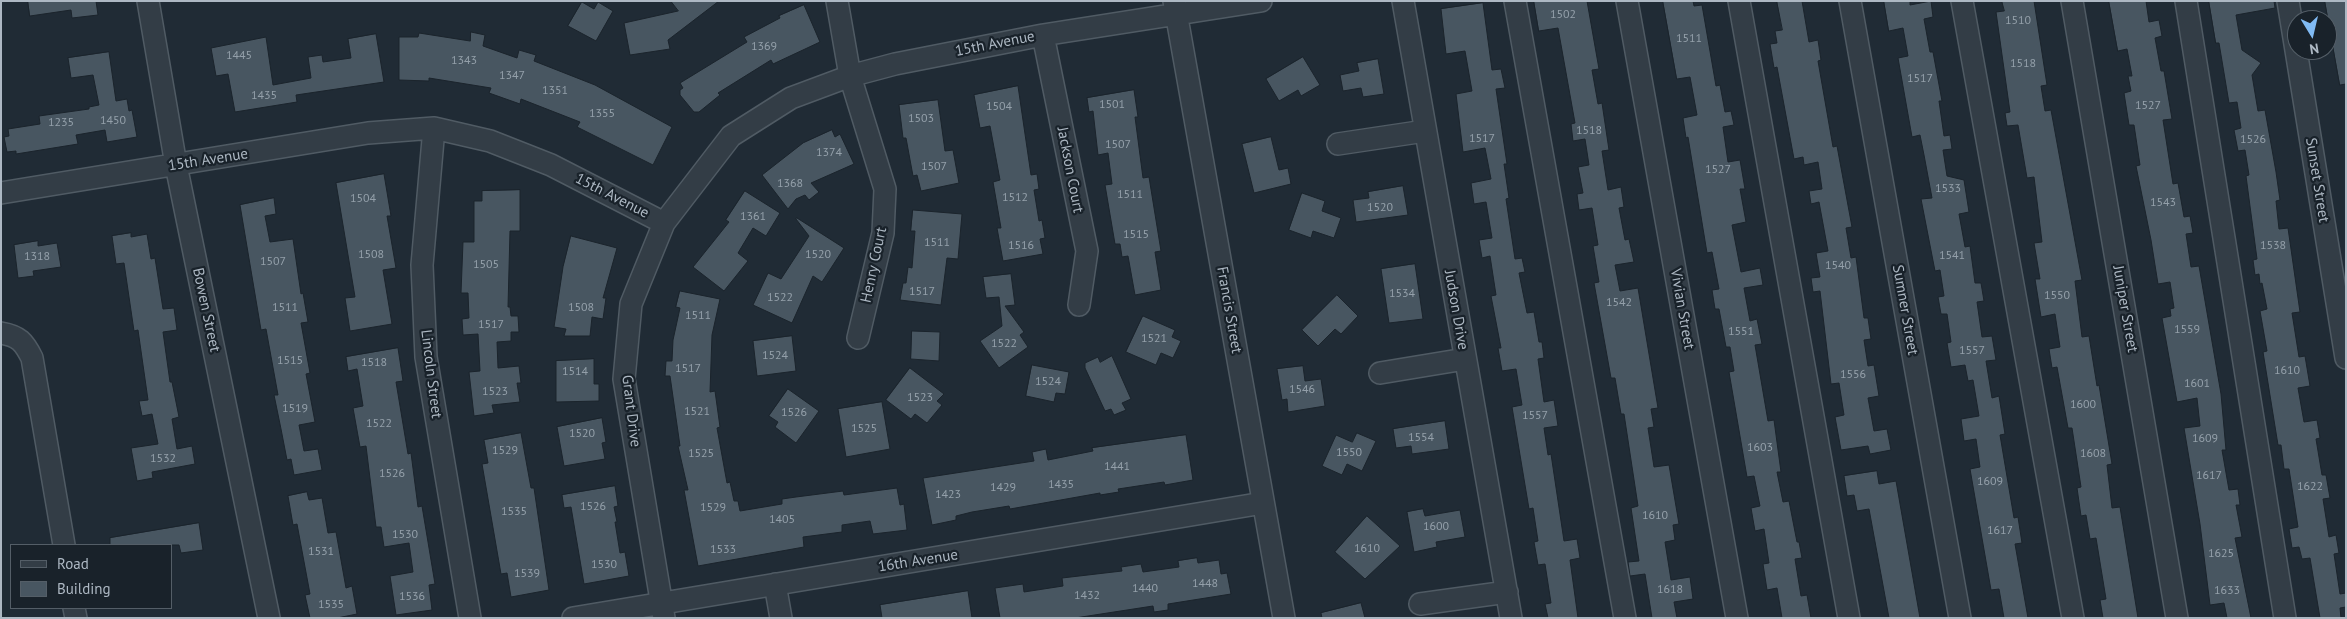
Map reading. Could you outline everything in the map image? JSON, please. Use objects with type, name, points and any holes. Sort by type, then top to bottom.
[{"type":"street","name":"Bowen Street","points":[[148,1],[176,165],[269,618]]},
{"type":"street","name":"Henry Court","points":[[837,1],[850,76],[885,189],[883,233],[858,338]]},
{"type":"street","name":"15th Avenue","points":[[1,193],[368,133],[434,128],[490,141],[551,165],[664,222],[731,136],[791,98],[850,76],[896,64],[1176,8],[1261,1]]},
{"type":"street","name":"Judson Drive","points":[[1403,1],[1511,618]]},
{"type":"street","points":[[1514,1],[1625,618]]},
{"type":"street","name":"Vivian Street","points":[[1627,1],[1737,618]]},
{"type":"street","points":[[1739,1],[1849,618]]},
{"type":"street","name":"Sumner Street","points":[[1850,1],[1960,618]]},
{"type":"street","points":[[1962,1],[2073,618]]},
{"type":"street","name":"Juniper Street","points":[[2072,1],[2178,618]]},
{"type":"street","points":[[2186,1],[2285,618]]},
{"type":"street","name":"Sunset Street","points":[[2288,1],[2346,358]]},
{"type":"street","name":"Francis Street","points":[[1176,8],[1284,618]]},
{"type":"street","name":"Jackson Court","points":[[1043,35],[1087,251],[1079,305]]},
{"type":"street","name":"Lincoln Street","points":[[434,128],[422,265],[426,357],[470,618]]},
{"type":"street","points":[[1338,144],[1425,131]]},
{"type":"street","name":"Grant Drive","points":[[663,611],[624,380],[631,304],[664,222]]},
{"type":"street","points":[[1,333],[14,335],[24,342],[32,358],[64,544]]},
{"type":"street","points":[[1380,373],[1465,359]]},
{"type":"street","name":"16th Avenue","points":[[573,618],[663,611],[775,584],[1263,503]]},
{"type":"street","points":[[775,584],[781,618]]},
{"type":"street","points":[[1420,604],[1507,592]]},
{"type":"building","points":[[28,1],[96,1],[98,15],[72,18],[71,10],[30,16]]},
{"type":"building","points":[[671,1],[719,1],[668,40],[670,49],[630,55],[624,23],[678,11]]},
{"type":"building","points":[[1534,1],[1587,1],[1599,69],[1592,70],[1598,104],[1602,103],[1609,150],[1602,151],[1608,190],[1621,187],[1624,207],[1619,208],[1625,240],[1629,239],[1634,262],[1615,265],[1620,291],[1638,288],[1658,408],[1651,409],[1654,427],[1648,428],[1654,467],[1669,465],[1679,524],[1673,525],[1675,540],[1665,542],[1671,580],[1690,577],[1693,599],[1674,602],[1677,618],[1652,618],[1645,574],[1630,576],[1628,562],[1639,561],[1631,508],[1638,506],[1624,414],[1621,414],[1615,378],[1611,378],[1594,283],[1599,282],[1593,246],[1598,245],[1592,208],[1579,210],[1577,194],[1583,193],[1578,167],[1589,165],[1585,139],[1573,141],[1571,124],[1575,123],[1558,28],[1539,31]]},
{"type":"building","points":[[1663,1],[1693,1],[1694,6],[1702,5],[1716,86],[1720,85],[1725,112],[1731,111],[1734,125],[1723,127],[1728,162],[1740,160],[1745,189],[1740,189],[1746,222],[1732,225],[1741,272],[1760,268],[1763,285],[1744,288],[1750,321],[1757,319],[1762,344],[1755,345],[1768,421],[1774,420],[1781,472],[1777,472],[1783,502],[1789,501],[1797,542],[1799,542],[1802,558],[1795,559],[1801,596],[1807,595],[1811,618],[1782,618],[1777,588],[1767,590],[1763,564],[1769,563],[1764,529],[1755,531],[1751,508],[1760,506],[1754,476],[1747,477],[1729,372],[1734,371],[1730,347],[1726,347],[1719,309],[1715,309],[1712,290],[1719,289],[1712,252],[1707,253],[1688,137],[1686,138],[1683,118],[1697,115],[1690,77],[1677,79]]},
{"type":"building","points":[[1777,1],[1802,1],[1809,42],[1818,40],[1821,60],[1818,61],[1833,147],[1837,146],[1852,227],[1846,228],[1851,258],[1856,257],[1864,318],[1868,318],[1871,339],[1864,340],[1868,366],[1874,365],[1879,396],[1868,398],[1874,431],[1887,429],[1891,450],[1870,454],[1868,446],[1841,450],[1835,417],[1844,415],[1839,383],[1831,384],[1820,291],[1813,292],[1811,278],[1820,277],[1816,253],[1828,251],[1819,202],[1811,204],[1809,191],[1822,189],[1818,162],[1804,165],[1803,157],[1794,159],[1777,67],[1774,68],[1770,44],[1777,43],[1775,31],[1782,30]]},
{"type":"building","points":[[1884,1],[1910,1],[1910,5],[1931,1],[1933,17],[1924,19],[1930,52],[1933,52],[1942,101],[1939,101],[1944,136],[1950,135],[1952,149],[1943,150],[1947,176],[1964,180],[1969,212],[1959,214],[1965,247],[1970,246],[1975,283],[1981,283],[1984,301],[1977,302],[1982,337],[1992,336],[1996,360],[1986,361],[1992,398],[1999,396],[2005,434],[2000,435],[2014,518],[2018,517],[2022,543],[2015,544],[2028,618],[2004,618],[1999,589],[1991,590],[1970,469],[1980,467],[1976,439],[1964,441],[1961,419],[1979,416],[1973,380],[1968,381],[1965,365],[1951,367],[1947,343],[1951,342],[1947,314],[1941,314],[1938,297],[1944,296],[1940,270],[1935,271],[1921,199],[1932,198],[1920,135],[1912,137],[1898,58],[1908,56],[1903,28],[1889,31]]},
{"type":"building","points":[[2002,1],[2034,1],[2047,85],[2041,86],[2045,111],[2051,110],[2082,280],[2075,281],[2082,337],[2089,336],[2097,386],[2099,385],[2112,464],[2107,465],[2112,508],[2120,507],[2138,618],[2103,618],[2100,600],[2106,599],[2096,538],[2090,539],[2086,515],[2081,516],[2077,488],[2081,487],[2072,428],[2068,428],[2057,367],[2052,368],[2049,349],[2060,347],[2055,314],[2041,317],[2035,279],[2040,279],[2034,243],[2042,242],[2034,177],[2027,178],[2018,125],[2007,126],[2005,113],[2010,112],[1996,12],[2004,11]]},
{"type":"building","points":[[2109,1],[2146,1],[2149,22],[2159,20],[2162,36],[2155,38],[2161,71],[2164,71],[2172,119],[2163,120],[2173,184],[2178,183],[2184,217],[2190,216],[2193,233],[2186,234],[2191,267],[2199,266],[2221,394],[2226,450],[2222,450],[2229,490],[2238,489],[2240,505],[2236,505],[2242,537],[2235,538],[2251,618],[2227,618],[2224,603],[2210,605],[2200,524],[2184,428],[2200,426],[2197,398],[2177,402],[2162,318],[2171,316],[2170,309],[2174,308],[2170,282],[2158,284],[2136,166],[2140,165],[2134,125],[2129,125],[2124,93],[2131,91],[2128,76],[2132,76],[2127,49],[2118,51]]},
{"type":"building","points":[[2209,1],[2274,1],[2275,8],[2236,15],[2242,50],[2261,63],[2252,75],[2258,111],[2265,110],[2276,172],[2280,200],[2276,201],[2279,229],[2288,228],[2300,312],[2292,313],[2299,357],[2305,356],[2310,386],[2298,388],[2304,422],[2317,420],[2320,438],[2316,439],[2322,475],[2326,475],[2330,498],[2323,499],[2329,537],[2336,535],[2339,553],[2334,554],[2340,594],[2346,593],[2346,607],[2340,608],[2341,618],[2320,618],[2310,558],[2302,559],[2299,547],[2292,548],[2289,529],[2298,527],[2289,469],[2284,469],[2281,445],[2278,445],[2263,352],[2267,351],[2260,311],[2267,309],[2259,274],[2255,275],[2253,260],[2257,259],[2246,176],[2249,175],[2245,150],[2238,151],[2234,130],[2241,128],[2237,102],[2229,103],[2219,43],[2216,43]]},
{"type":"building","points":[[2325,1],[2346,1],[2346,84],[2340,85],[2336,60],[2337,10],[2327,10]]},
{"type":"building","points":[[582,2],[594,9],[598,2],[613,11],[596,41],[568,26]]},
{"type":"building","points":[[1483,3],[1492,70],[1501,69],[1505,88],[1496,89],[1507,164],[1504,164],[1509,198],[1506,199],[1515,259],[1522,258],[1525,272],[1519,273],[1527,313],[1534,312],[1539,342],[1542,342],[1544,358],[1538,359],[1544,402],[1554,400],[1558,426],[1544,428],[1548,455],[1551,454],[1564,541],[1577,539],[1580,558],[1570,560],[1578,618],[1548,618],[1545,604],[1551,603],[1545,564],[1538,565],[1534,542],[1538,541],[1533,508],[1529,509],[1512,407],[1522,405],[1516,369],[1502,371],[1498,348],[1501,348],[1491,296],[1496,295],[1490,256],[1482,258],[1479,240],[1492,238],[1486,202],[1474,204],[1471,183],[1491,179],[1485,148],[1463,152],[1456,94],[1472,91],[1465,51],[1446,54],[1441,9]]},
{"type":"building","points":[[804,5],[820,42],[773,64],[771,60],[718,93],[720,95],[699,112],[694,112],[680,95],[680,90],[683,88],[680,83],[747,42],[744,37],[780,18],[779,16]]},
{"type":"building","points":[[471,32],[485,35],[483,46],[517,58],[519,50],[536,55],[534,61],[595,85],[672,127],[653,165],[577,127],[580,122],[521,99],[520,104],[489,93],[491,88],[429,78],[429,81],[399,80],[399,37],[418,37],[419,33],[470,41]]},
{"type":"building","points":[[376,34],[384,82],[296,95],[297,102],[235,112],[228,74],[216,76],[211,48],[266,37],[273,85],[311,78],[308,57],[322,55],[323,62],[351,58],[348,39]]},
{"type":"building","points":[[109,52],[116,101],[127,99],[129,111],[132,110],[137,137],[107,142],[105,130],[76,135],[78,144],[16,154],[16,151],[7,152],[4,137],[9,136],[8,129],[40,124],[39,116],[89,109],[89,107],[99,105],[93,75],[71,78],[68,58]]},
{"type":"building","points":[[1303,57],[1320,85],[1301,96],[1298,90],[1279,101],[1266,79]]},
{"type":"building","points":[[1378,59],[1384,94],[1363,97],[1361,88],[1343,91],[1340,75],[1359,71],[1357,63]]},
{"type":"building","points":[[1018,86],[1031,175],[1037,174],[1039,189],[1034,190],[1039,221],[1042,220],[1045,238],[1040,239],[1043,254],[1003,261],[997,228],[1001,228],[993,182],[1000,180],[990,126],[980,128],[974,95]]},
{"type":"building","points":[[1134,90],[1138,117],[1135,117],[1143,178],[1149,177],[1161,251],[1155,252],[1161,290],[1135,295],[1128,256],[1122,257],[1120,244],[1115,244],[1105,185],[1112,184],[1108,153],[1098,155],[1093,111],[1089,112],[1087,98]]},
{"type":"building","points":[[938,100],[945,151],[953,150],[959,183],[921,191],[917,175],[913,176],[906,138],[903,138],[899,105]]},
{"type":"building","points":[[832,130],[835,137],[840,134],[854,164],[811,183],[819,192],[809,200],[805,195],[796,199],[788,209],[762,175],[803,143]]},
{"type":"building","points":[[1271,137],[1279,170],[1288,168],[1291,184],[1254,193],[1242,144]]},
{"type":"building","points":[[384,174],[391,216],[387,216],[396,268],[383,270],[392,324],[350,331],[345,298],[355,297],[336,183]]},
{"type":"building","points":[[1403,186],[1408,215],[1356,222],[1353,200],[1369,198],[1368,192]]},
{"type":"building","points":[[520,190],[520,231],[510,231],[508,307],[510,307],[511,316],[518,316],[519,332],[511,332],[511,341],[497,342],[498,368],[519,366],[521,383],[517,383],[520,402],[492,405],[494,413],[474,416],[469,372],[480,371],[478,334],[463,335],[462,319],[469,318],[468,293],[461,293],[463,242],[474,242],[474,201],[482,201],[482,191]]},
{"type":"building","points":[[745,191],[780,213],[766,236],[753,228],[738,253],[748,261],[724,291],[693,267],[729,222],[726,220]]},
{"type":"building","points":[[1302,193],[1325,201],[1322,211],[1341,218],[1334,238],[1313,231],[1311,238],[1289,230]]},
{"type":"building","points":[[274,198],[276,214],[265,216],[270,242],[293,239],[301,294],[303,293],[308,322],[301,323],[310,373],[306,374],[315,422],[299,425],[304,451],[318,449],[322,470],[294,475],[291,459],[287,460],[274,395],[278,395],[266,329],[261,330],[240,205]]},
{"type":"building","points":[[913,210],[962,214],[958,259],[947,258],[941,305],[900,300],[903,283],[906,283],[908,267],[912,268],[915,231],[911,231]]},
{"type":"building","points":[[797,218],[844,248],[822,282],[813,276],[792,323],[753,305],[768,273],[781,279],[809,236]]},
{"type":"building","points":[[131,233],[131,237],[147,234],[151,259],[155,258],[163,309],[174,308],[177,330],[163,332],[170,382],[172,382],[179,417],[172,419],[177,449],[192,446],[195,464],[152,472],[153,478],[137,481],[131,448],[158,444],[152,414],[142,416],[139,401],[148,400],[138,330],[134,331],[124,263],[116,264],[112,236]]},
{"type":"building","points":[[571,236],[617,248],[603,298],[606,298],[603,319],[592,317],[590,336],[564,336],[566,329],[554,327],[563,267]]},
{"type":"building","points":[[38,241],[38,246],[57,243],[61,267],[33,271],[34,276],[18,278],[14,245]]},
{"type":"building","points":[[1415,264],[1423,319],[1389,323],[1381,269]]},
{"type":"building","points":[[1011,274],[1015,305],[1005,306],[1024,332],[1020,335],[1028,347],[999,368],[980,341],[1002,326],[999,297],[986,298],[983,277]]},
{"type":"building","points":[[680,291],[720,299],[712,335],[710,392],[715,391],[720,427],[717,428],[727,483],[730,482],[734,501],[738,501],[740,511],[782,504],[782,499],[843,491],[844,495],[897,488],[900,505],[904,504],[907,530],[873,534],[870,521],[842,525],[842,532],[803,537],[804,547],[698,566],[684,490],[688,490],[678,446],[680,446],[670,376],[665,376],[666,361],[672,361],[673,340],[680,308],[676,307]]},
{"type":"building","points":[[1337,295],[1358,316],[1341,334],[1335,329],[1318,346],[1302,330]]},
{"type":"building","points":[[1143,316],[1175,330],[1172,337],[1181,341],[1173,358],[1161,353],[1156,365],[1126,352]]},
{"type":"building","points":[[912,331],[940,332],[939,361],[911,359]]},
{"type":"building","points":[[792,336],[796,371],[757,376],[753,341]]},
{"type":"building","points":[[398,348],[403,381],[396,382],[408,454],[411,453],[418,507],[422,506],[435,584],[429,585],[432,610],[396,615],[390,576],[413,572],[409,543],[384,547],[381,527],[376,527],[366,446],[360,447],[353,408],[363,406],[357,369],[348,371],[346,357]]},
{"type":"building","points":[[1112,356],[1131,399],[1122,403],[1126,410],[1114,415],[1111,409],[1105,411],[1085,368],[1085,363],[1098,357],[1100,362]]},
{"type":"building","points":[[594,359],[594,384],[599,384],[599,401],[556,402],[556,361]]},
{"type":"building","points":[[1032,365],[1069,372],[1065,394],[1056,393],[1054,402],[1026,396]]},
{"type":"building","points":[[1303,366],[1305,381],[1321,379],[1325,406],[1288,412],[1287,399],[1282,400],[1277,369]]},
{"type":"building","points":[[910,368],[944,394],[937,401],[942,405],[927,423],[915,414],[911,419],[886,400]]},
{"type":"building","points":[[788,389],[819,411],[796,443],[775,427],[778,422],[769,416]]},
{"type":"building","points":[[882,402],[890,449],[846,457],[838,409]]},
{"type":"building","points":[[602,418],[606,442],[602,443],[605,459],[564,466],[557,427]]},
{"type":"building","points":[[1445,421],[1449,449],[1412,454],[1411,446],[1396,448],[1393,429]]},
{"type":"building","points":[[521,433],[531,488],[534,488],[549,590],[511,597],[507,573],[501,574],[482,464],[488,463],[484,440]]},
{"type":"building","points":[[1357,433],[1376,441],[1362,471],[1347,464],[1342,475],[1322,466],[1336,435],[1352,442]]},
{"type":"building","points":[[1186,435],[1193,480],[1165,485],[1164,482],[1118,489],[1119,492],[1100,495],[1100,493],[1010,509],[1009,506],[972,512],[956,516],[956,520],[932,525],[923,478],[1034,461],[1032,452],[1046,449],[1048,460],[1093,451],[1092,448]]},
{"type":"building","points":[[1877,471],[1879,484],[1896,481],[1920,618],[1889,618],[1869,509],[1857,511],[1854,495],[1847,496],[1844,476]]},
{"type":"building","points":[[615,486],[618,506],[614,507],[617,522],[615,522],[620,553],[625,552],[629,576],[584,584],[571,507],[564,508],[562,495]]},
{"type":"building","points":[[307,492],[309,500],[322,498],[328,533],[336,532],[346,588],[352,586],[357,614],[337,618],[310,618],[305,595],[310,594],[297,524],[293,525],[288,496]]},
{"type":"building","points":[[1423,509],[1425,516],[1460,510],[1465,537],[1436,542],[1437,547],[1414,552],[1407,512]]},
{"type":"building","points":[[1367,516],[1400,546],[1365,579],[1335,552]]},
{"type":"building","points":[[199,523],[203,550],[181,553],[179,545],[172,544],[110,544],[110,538]]},
{"type":"building","points":[[1197,558],[1198,563],[1219,560],[1221,574],[1227,573],[1231,594],[1168,604],[1168,610],[1154,612],[1153,606],[1075,618],[1000,618],[995,588],[1023,584],[1024,592],[1063,586],[1062,578],[1122,571],[1121,567],[1141,564],[1143,572],[1179,567],[1178,561]]},
{"type":"building","points":[[968,591],[972,618],[882,618],[880,605]]},
{"type":"building","points":[[1361,603],[1365,618],[1322,618],[1321,613]]}]
